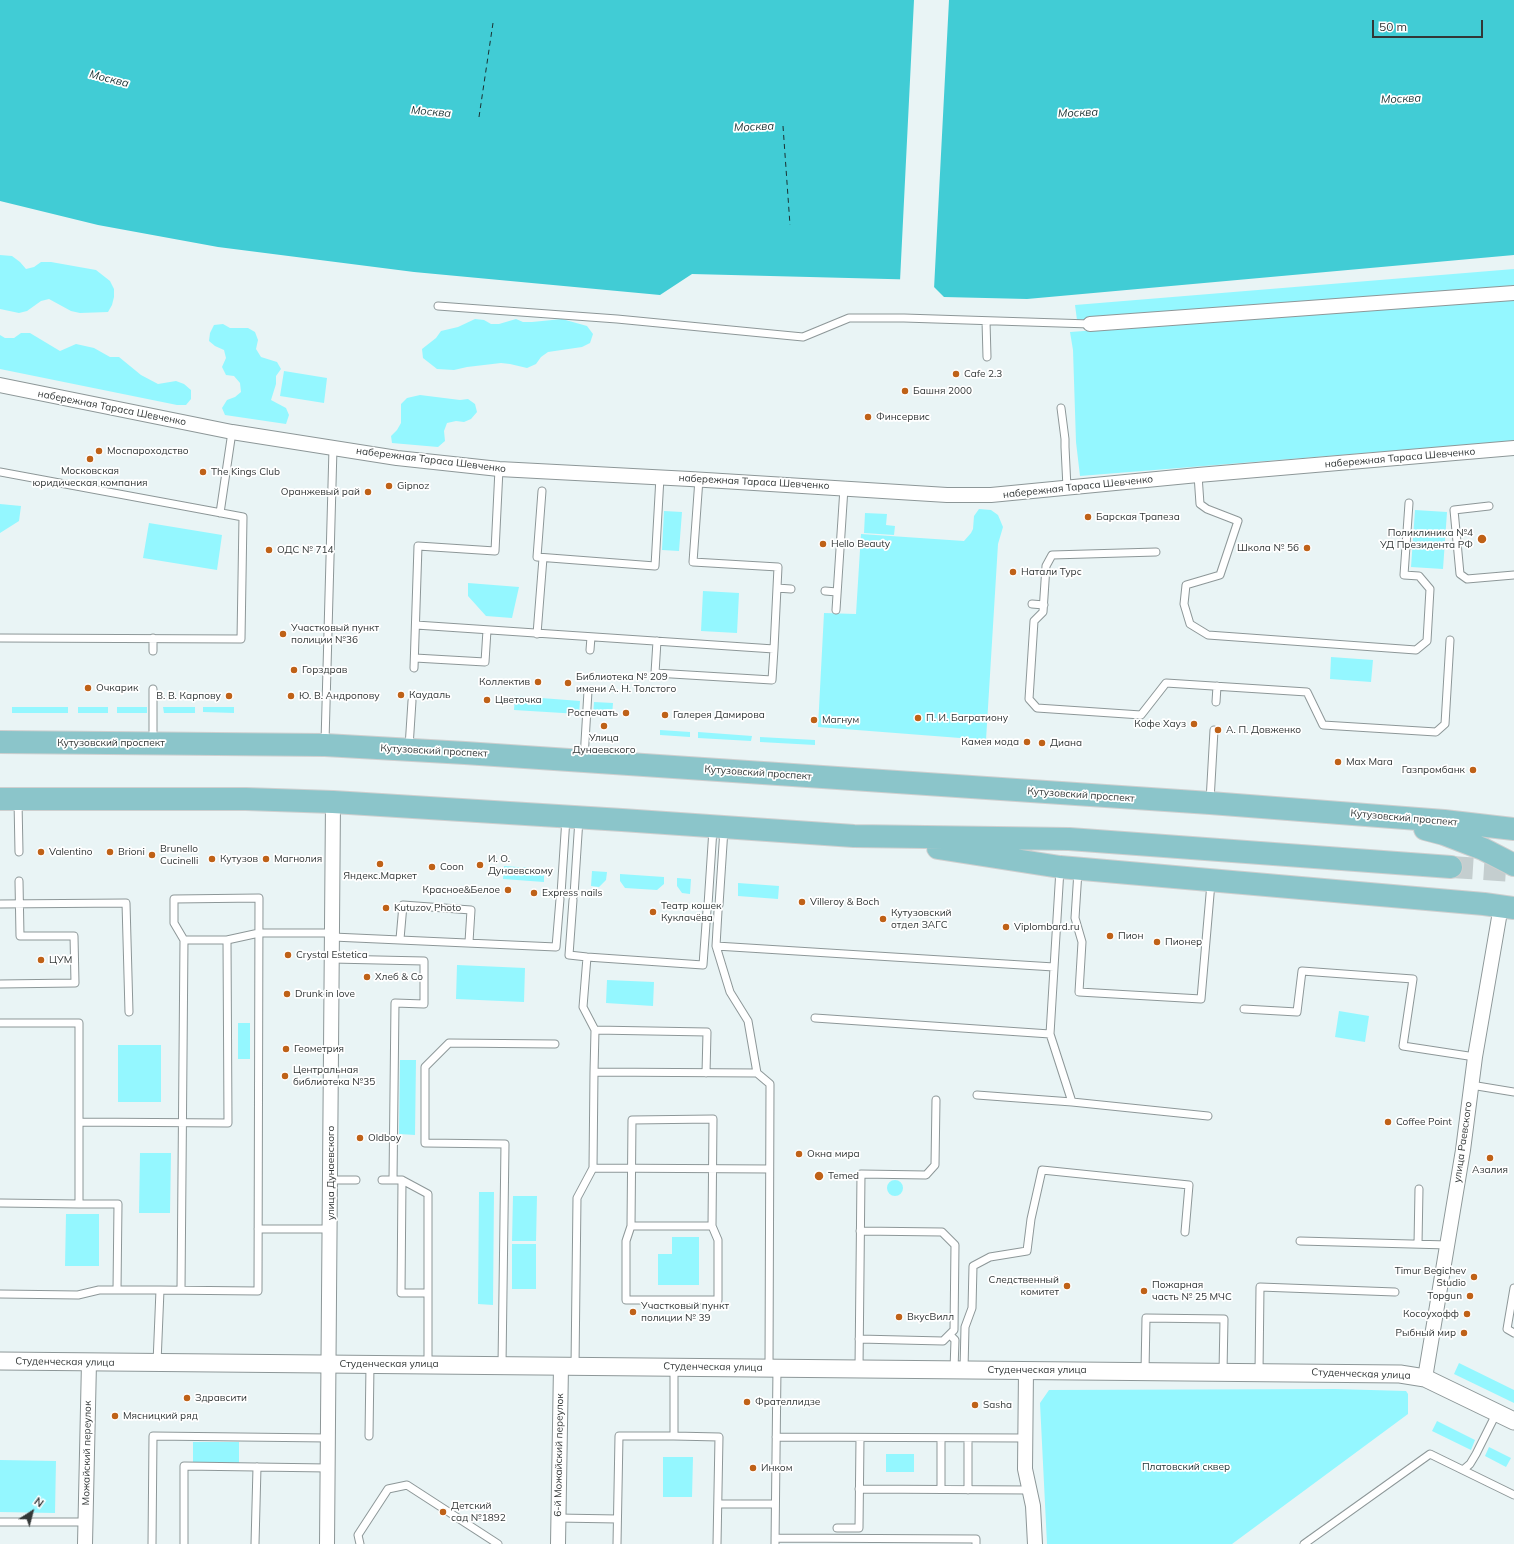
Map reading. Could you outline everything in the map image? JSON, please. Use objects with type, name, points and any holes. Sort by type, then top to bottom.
[{"type":"main road","name":"Кутузовский проспект","points":[[0,742],[325,745],[1210,803],[1444,821],[1514,829]]},
{"type":"main road","points":[[9,799],[246,799],[333,802],[572,816],[854,836],[1069,839],[1451,867]]},
{"type":"main road","points":[[1364,815],[1444,834],[1482,849],[1514,865]]},
{"type":"main road","points":[[854,836],[1069,867],[1507,907]]},
{"type":"street","points":[[1090,324],[1514,293]]},
{"type":"street","name":"набережная Тараса Шевченко","points":[[0,385],[232,432],[398,458],[499,469],[699,479],[947,495],[991,495],[1198,475],[1514,448]]},
{"type":"street","name":"улица Дунаевского","points":[[327,1544],[330,1364],[333,802]]},
{"type":"street","name":"улица Раевского","points":[[1425,1378],[1463,1150],[1475,1057],[1507,907]]},
{"type":"street","name":"Студенческая улица","points":[[0,1361],[370,1365],[674,1366],[1406,1374],[1425,1378],[1514,1421]]},
{"type":"street","name":"Можайский переулок","points":[[85,1544],[90,1362]]},
{"type":"street","name":"6-й Можайский переулок","points":[[558,1544],[558,1518],[568,1366]]},
{"type":"street","points":[[1026,1370],[1025,1469],[1033,1506],[1035,1544]]},
{"type":"lane","points":[[438,306],[617,319],[803,338],[848,318],[904,318],[1090,324]]},
{"type":"lane","points":[[986,321],[987,357]]},
{"type":"lane","points":[[1061,408],[1065,439],[1067,488]]},
{"type":"lane","points":[[220,513],[232,432]]},
{"type":"lane","points":[[325,745],[333,448]]},
{"type":"lane","points":[[414,668],[418,546],[495,551],[499,469]]},
{"type":"lane","points":[[0,472],[243,517],[241,639],[0,638]]},
{"type":"lane","points":[[1198,475],[1200,504],[1207,509],[1238,521],[1220,576],[1186,585],[1184,604],[1190,624],[1208,635],[1416,650],[1427,641],[1430,589],[1419,576],[1404,575],[1409,503]]},
{"type":"lane","points":[[542,491],[537,558],[655,566],[660,477]]},
{"type":"lane","points":[[657,641],[655,672],[772,680],[778,567],[693,562],[699,479]]},
{"type":"lane","points":[[836,610],[844,488]]},
{"type":"lane","points":[[1489,506],[1454,510],[1460,574],[1467,580],[1514,575]]},
{"type":"lane","points":[[1156,552],[1052,555],[1046,566],[1044,612],[1034,620],[1029,699],[1037,708],[1141,715],[1166,683],[1217,686],[1307,692],[1323,725],[1436,732],[1445,724],[1450,640]]},
{"type":"lane","points":[[537,634],[542,558]]},
{"type":"lane","points":[[777,588],[791,589]]},
{"type":"lane","points":[[824,591],[837,592]]},
{"type":"lane","points":[[1032,604],[1044,605]]},
{"type":"lane","points":[[416,626],[774,649]]},
{"type":"lane","points":[[414,658],[485,662],[486,630]]},
{"type":"lane","points":[[590,650],[591,637]]},
{"type":"lane","points":[[153,638],[153,651]]},
{"type":"lane","points":[[1216,702],[1217,686]]},
{"type":"lane","points":[[153,689],[153,743]]},
{"type":"lane","points":[[584,761],[588,691]]},
{"type":"lane","points":[[409,750],[412,701]]},
{"type":"lane","points":[[1210,803],[1214,730]]},
{"type":"lane","points":[[9,799],[19,852]]},
{"type":"lane","points":[[184,940],[227,940],[259,933],[332,935],[556,947],[572,816]]},
{"type":"lane","points":[[572,816],[573,898],[570,955],[703,965],[707,907],[718,826]]},
{"type":"lane","points":[[718,826],[718,908],[716,946],[730,992],[748,1021],[758,1073],[770,1084],[769,1169],[776,1437],[775,1541],[911,1541],[976,1539],[976,1544]]},
{"type":"lane","points":[[1069,867],[1075,918],[1082,942],[1079,992],[1201,999],[1211,879]]},
{"type":"lane","points":[[1069,867],[1054,967],[1050,1034],[1072,1102]]},
{"type":"lane","points":[[0,984],[75,984],[74,936],[20,936],[19,881]]},
{"type":"lane","points":[[0,1294],[78,1295],[99,1290],[258,1291],[259,898],[174,899],[174,923],[184,940],[181,1290]]},
{"type":"lane","points":[[0,904],[126,903],[129,1012]]},
{"type":"lane","points":[[400,939],[403,906],[471,910],[469,942]]},
{"type":"lane","points":[[79,1122],[228,1123],[227,940]]},
{"type":"lane","points":[[716,946],[1054,967]]},
{"type":"lane","points":[[568,1366],[577,1198],[593,1168],[595,1030],[583,1007],[587,957]]},
{"type":"lane","points":[[332,959],[424,961],[424,1004],[395,1003],[392,1180]]},
{"type":"lane","points":[[1244,1009],[1297,1012],[1302,971],[1412,979],[1403,1046],[1475,1057]]},
{"type":"lane","points":[[815,1018],[1050,1034]]},
{"type":"lane","points":[[0,1023],[79,1023],[79,1204]]},
{"type":"lane","points":[[595,1030],[707,1032],[706,1073]]},
{"type":"lane","points":[[502,1365],[505,1144],[425,1143],[425,1067],[449,1043],[555,1044]]},
{"type":"lane","points":[[594,1072],[758,1073]]},
{"type":"lane","points":[[1471,1085],[1514,1092]]},
{"type":"lane","points":[[977,1095],[1072,1102],[1208,1116]]},
{"type":"lane","points":[[859,1368],[861,1174],[926,1174],[935,1165],[936,1100]]},
{"type":"lane","points":[[632,1120],[713,1120],[712,1169],[712,1226],[718,1240],[718,1300],[626,1300],[626,1241],[631,1226],[632,1120]]},
{"type":"lane","points":[[593,1168],[769,1169]]},
{"type":"lane","points":[[959,1370],[965,1327],[972,1308],[973,1266],[990,1256],[1027,1251],[1031,1220],[1042,1170],[1189,1186],[1185,1232]]},
{"type":"lane","points":[[331,1180],[356,1180]]},
{"type":"lane","points":[[382,1180],[402,1180],[428,1194],[428,1365]]},
{"type":"lane","points":[[402,1180],[401,1293],[427,1293]]},
{"type":"lane","points":[[1418,1244],[1419,1188]]},
{"type":"lane","points":[[0,1204],[118,1204],[118,1290]]},
{"type":"lane","points":[[631,1226],[712,1226]]},
{"type":"lane","points":[[258,1229],[330,1229]]},
{"type":"lane","points":[[859,1340],[943,1341],[954,1330],[955,1245],[942,1232],[860,1231]]},
{"type":"lane","points":[[1300,1241],[1448,1245]]},
{"type":"lane","points":[[1259,1372],[1260,1287],[1395,1292]]},
{"type":"lane","points":[[1514,1288],[1507,1329],[1514,1333]]},
{"type":"lane","points":[[158,1363],[160,1290]]},
{"type":"lane","points":[[1145,1371],[1146,1318],[1224,1320],[1223,1372]]},
{"type":"lane","points":[[950,1334],[955,1340],[959,1370]]},
{"type":"lane","points":[[369,1436],[370,1365]]},
{"type":"lane","points":[[674,1366],[674,1436]]},
{"type":"lane","points":[[1464,1470],[1476,1454],[1497,1412]]},
{"type":"lane","points":[[152,1544],[153,1436],[328,1438]]},
{"type":"lane","points":[[617,1544],[619,1436],[674,1436],[719,1437],[718,1544]]},
{"type":"lane","points":[[776,1437],[1025,1438]]},
{"type":"lane","points":[[838,1528],[859,1528],[860,1438]]},
{"type":"lane","points":[[941,1438],[941,1490]]},
{"type":"lane","points":[[968,1438],[968,1490]]},
{"type":"lane","points":[[1304,1544],[1430,1454],[1514,1495]]},
{"type":"lane","points":[[184,1544],[184,1466],[328,1468]]},
{"type":"lane","points":[[256,1544],[257,1467]]},
{"type":"lane","points":[[360,1544],[358,1535],[388,1489],[407,1485],[498,1544]]},
{"type":"lane","points":[[860,1489],[1030,1490]]},
{"type":"lane","points":[[718,1504],[775,1504]]},
{"type":"lane","points":[[558,1518],[617,1519]]},
{"type":"lane","points":[[0,1522],[85,1522]]},
{"type":"green space","points":[[0,255],[12,256],[26,269],[34,267],[41,262],[51,262],[96,270],[110,281],[114,289],[112,305],[108,312],[80,313],[71,311],[49,299],[41,301],[27,311],[19,313],[0,309]]},
{"type":"green space","points":[[1514,269],[1514,287],[1077,320],[1075,305]]},
{"type":"green space","points":[[1514,300],[1514,441],[1080,476],[1076,442],[1073,350],[1070,332]]},
{"type":"green space","points":[[475,319],[484,320],[491,324],[499,324],[516,319],[523,322],[532,322],[562,319],[587,326],[593,334],[590,343],[582,347],[548,352],[541,357],[536,364],[527,368],[501,363],[454,370],[437,369],[423,358],[422,349],[436,338],[441,331],[458,327]]},
{"type":"green space","points":[[223,324],[230,328],[248,328],[255,332],[258,340],[256,349],[261,357],[277,362],[281,369],[276,376],[276,384],[271,400],[286,408],[289,415],[286,424],[225,415],[222,408],[227,400],[235,397],[241,392],[240,383],[234,376],[226,375],[222,367],[226,358],[224,350],[215,346],[209,341],[210,333],[214,325]]},
{"type":"green space","points":[[21,333],[30,333],[60,351],[76,344],[94,348],[110,357],[119,357],[141,375],[158,384],[176,381],[184,384],[191,390],[191,399],[186,405],[177,405],[0,369],[0,335],[5,338],[14,338]]},
{"type":"green space","points":[[284,371],[327,378],[324,403],[280,396]]},
{"type":"green space","points":[[420,395],[460,400],[468,399],[475,404],[477,412],[471,419],[464,422],[456,421],[447,423],[444,431],[445,441],[438,447],[392,443],[391,436],[401,423],[401,404],[407,398]]},
{"type":"green space","points":[[0,504],[21,506],[19,521],[0,533]]},
{"type":"green space","points":[[979,509],[991,510],[998,515],[1003,527],[998,544],[986,740],[818,727],[824,613],[856,614],[861,534],[964,541],[973,529],[974,516]]},
{"type":"green space","points":[[1415,510],[1447,512],[1443,569],[1411,567]]},
{"type":"green space","points":[[664,511],[682,512],[679,551],[662,550]]},
{"type":"green space","points":[[865,513],[887,514],[886,525],[895,526],[894,535],[864,533]]},
{"type":"green space","points":[[149,523],[222,535],[217,570],[143,558]]},
{"type":"green space","points":[[468,583],[519,587],[512,618],[486,616],[468,596]]},
{"type":"green space","points":[[703,591],[739,593],[737,633],[701,631]]},
{"type":"green space","points":[[1331,657],[1373,660],[1371,682],[1330,679]]},
{"type":"green space","points":[[515,696],[580,701],[579,714],[514,710]]},
{"type":"green space","points":[[594,702],[613,703],[612,717],[593,715]]},
{"type":"green space","points":[[12,707],[68,707],[68,713],[12,713]]},
{"type":"green space","points":[[78,707],[108,707],[108,713],[78,713]]},
{"type":"green space","points":[[117,707],[147,707],[147,713],[117,713]]},
{"type":"green space","points":[[163,707],[195,707],[195,713],[164,713]]},
{"type":"green space","points":[[203,707],[234,707],[234,713],[203,712]]},
{"type":"green space","points":[[660,730],[690,732],[690,737],[660,735]]},
{"type":"green space","points":[[698,732],[752,736],[751,741],[698,738]]},
{"type":"green space","points":[[760,737],[815,740],[815,745],[760,742]]},
{"type":"green space","points":[[504,866],[544,869],[544,882],[503,879]]},
{"type":"green space","points":[[592,871],[607,872],[606,880],[599,887],[591,886]]},
{"type":"green space","points":[[620,874],[664,877],[664,884],[657,890],[625,888],[620,881]]},
{"type":"green space","points":[[677,878],[691,879],[690,894],[682,893],[677,886]]},
{"type":"green space","points":[[738,883],[779,886],[778,899],[738,896]]},
{"type":"green space","points":[[457,965],[525,968],[524,1002],[456,999]]},
{"type":"green space","points":[[607,980],[654,982],[653,1006],[606,1003]]},
{"type":"green space","points":[[1339,1011],[1369,1016],[1365,1042],[1335,1037]]},
{"type":"green space","points":[[238,1023],[250,1023],[250,1059],[238,1059]]},
{"type":"green space","points":[[118,1045],[161,1045],[161,1102],[118,1102]]},
{"type":"green space","points":[[400,1060],[416,1060],[415,1135],[399,1134]]},
{"type":"green space","points":[[140,1153],[171,1153],[170,1213],[139,1213]]},
{"type":"green space","points":[[892,1180],[898,1180],[903,1185],[901,1194],[898,1196],[892,1196],[887,1191],[887,1185]]},
{"type":"green space","points":[[479,1192],[494,1192],[493,1305],[478,1304]]},
{"type":"green space","points":[[513,1196],[537,1196],[536,1241],[512,1241]]},
{"type":"green space","points":[[66,1214],[99,1214],[99,1266],[65,1266]]},
{"type":"green space","points":[[672,1237],[699,1237],[699,1285],[658,1285],[658,1254],[672,1254]]},
{"type":"green space","points":[[512,1244],[536,1244],[536,1289],[512,1289]]},
{"type":"green space","points":[[1459,1363],[1514,1390],[1514,1403],[1454,1374]]},
{"type":"green space","name":"Платовский сквер","points":[[1335,1389],[1406,1391],[1408,1394],[1408,1414],[1232,1544],[1047,1544],[1040,1403],[1049,1390]]},
{"type":"green space","points":[[1437,1421],[1475,1440],[1471,1450],[1432,1431]]},
{"type":"green space","points":[[193,1442],[239,1442],[239,1463],[193,1463]]},
{"type":"green space","points":[[1489,1447],[1511,1458],[1506,1467],[1485,1456]]},
{"type":"green space","points":[[886,1454],[914,1454],[914,1472],[886,1472]]},
{"type":"green space","points":[[663,1457],[693,1457],[692,1497],[663,1497]]},
{"type":"green space","points":[[0,1460],[56,1461],[55,1513],[0,1512]]},
{"type":"water","name":"Москва","points":[[0,0],[1514,0],[1514,255],[1027,299],[944,297],[927,280],[692,274],[660,295],[414,272],[218,247],[98,225],[0,201]]},
{"type":"pier","points":[[914,0],[949,0],[934,289],[927,282],[900,281]]},
{"type":"ferry route","points":[[479,117],[493,23]]},
{"type":"ferry route","points":[[783,126],[790,225]]},
{"type":"tunnel","points":[[1451,867],[1514,871]]},
{"type":"place","name":"Cafe 2.3","points":[[956,374]]},
{"type":"place","name":"Башня 2000","points":[[905,391]]},
{"type":"place","name":"Финсервис","points":[[868,417]]},
{"type":"place","name":"Моспароходство","points":[[99,451]]},
{"type":"place","name":"Московская юридическая компания","points":[[90,459]]},
{"type":"place","name":"The Kings Club","points":[[203,472]]},
{"type":"place","name":"Gipnoz","points":[[389,486]]},
{"type":"place","name":"Оранжевый рай","points":[[368,492]]},
{"type":"place","name":"Барская Трапеза","points":[[1088,517]]},
{"type":"place","name":"Поликлиника №4 УД Президента РФ","points":[[1482,539]]},
{"type":"place","name":"Hello Beauty","points":[[823,544]]},
{"type":"place","name":"Школа № 56","points":[[1307,548]]},
{"type":"place","name":"ОДС № 714","points":[[269,550]]},
{"type":"place","name":"Натали Турс","points":[[1013,572]]},
{"type":"place","name":"Участковый пункт полиции №36","points":[[283,634]]},
{"type":"place","name":"Горздрав","points":[[294,670]]},
{"type":"place","name":"Коллектив","points":[[538,682]]},
{"type":"place","name":"Библиотека № 209 имени А. Н. Толстого","points":[[568,683]]},
{"type":"place","name":"Очкарик","points":[[88,688]]},
{"type":"place","name":"Каудаль","points":[[401,695]]},
{"type":"place","name":"В. В. Карпову","points":[[229,696]]},
{"type":"place","name":"Ю. В. Андропову","points":[[291,696]]},
{"type":"place","name":"Цветочка","points":[[487,700]]},
{"type":"place","name":"Роспечать","points":[[626,713]]},
{"type":"place","name":"Галерея Дамирова","points":[[665,715]]},
{"type":"place","name":"П. И. Багратиону","points":[[918,718]]},
{"type":"place","name":"Магнум","points":[[814,720]]},
{"type":"place","name":"Кофе Хауз","points":[[1194,724]]},
{"type":"place","name":"Улица Дунаевского","points":[[604,726]]},
{"type":"place","name":"А. П. Довженко","points":[[1218,730]]},
{"type":"place","name":"Камея мода","points":[[1027,742]]},
{"type":"place","name":"Диана","points":[[1042,743]]},
{"type":"place","name":"Max Mara","points":[[1338,762]]},
{"type":"place","name":"Газпромбанк","points":[[1473,770]]},
{"type":"place","name":"Valentino","points":[[41,852]]},
{"type":"place","name":"Brioni","points":[[110,852]]},
{"type":"place","name":"Brunello Cucinelli","points":[[152,855]]},
{"type":"place","name":"Кутузов","points":[[212,859]]},
{"type":"place","name":"Магнолия","points":[[266,859]]},
{"type":"place","name":"Яндекс.Маркет","points":[[380,864]]},
{"type":"place","name":"И. О. Дунаевскому","points":[[480,865]]},
{"type":"place","name":"Coon","points":[[432,867]]},
{"type":"place","name":"Красное&Белое","points":[[508,890]]},
{"type":"place","name":"Express nails","points":[[534,893]]},
{"type":"place","name":"Villeroy & Boch","points":[[802,902]]},
{"type":"place","name":"Kutuzov Photo","points":[[386,908]]},
{"type":"place","name":"Театр кошек Куклачёва","points":[[653,912]]},
{"type":"place","name":"Кутузовский отдел ЗАГС","points":[[883,919]]},
{"type":"place","name":"Viplombard.ru","points":[[1006,927]]},
{"type":"place","name":"Пион","points":[[1110,936]]},
{"type":"place","name":"Пионер","points":[[1157,942]]},
{"type":"place","name":"Crystal Estetica","points":[[288,955]]},
{"type":"place","name":"ЦУМ","points":[[41,960]]},
{"type":"place","name":"Хлеб & Co","points":[[367,977]]},
{"type":"place","name":"Drunk in love","points":[[287,994]]},
{"type":"place","name":"Геометрия","points":[[286,1049]]},
{"type":"place","name":"Центральная библиотека №35","points":[[285,1076]]},
{"type":"place","name":"Coffee Point","points":[[1388,1122]]},
{"type":"place","name":"Oldboy","points":[[360,1138]]},
{"type":"place","name":"Окна мира","points":[[799,1154]]},
{"type":"place","name":"Азалия","points":[[1490,1158]]},
{"type":"place","name":"Temed","points":[[819,1176]]},
{"type":"place","name":"Timur Begichev Studio","points":[[1474,1277]]},
{"type":"place","name":"Следственный комитет","points":[[1067,1286]]},
{"type":"place","name":"Пожарная часть № 25 МЧС","points":[[1144,1291]]},
{"type":"place","name":"Topgun","points":[[1470,1296]]},
{"type":"place","name":"Участковый пункт полиции № 39","points":[[633,1312]]},
{"type":"place","name":"Косоухофф","points":[[1467,1314]]},
{"type":"place","name":"ВкусВилл","points":[[899,1317]]},
{"type":"place","name":"Рыбный мир","points":[[1464,1333]]},
{"type":"place","name":"Здравсити","points":[[187,1398]]},
{"type":"place","name":"Фрателлидзе","points":[[747,1402]]},
{"type":"place","name":"Sasha","points":[[975,1405]]},
{"type":"place","name":"Мясницкий ряд","points":[[115,1416]]},
{"type":"place","name":"Инком","points":[[753,1468]]},
{"type":"place","name":"Детский сад №1892","points":[[443,1512]]}]
